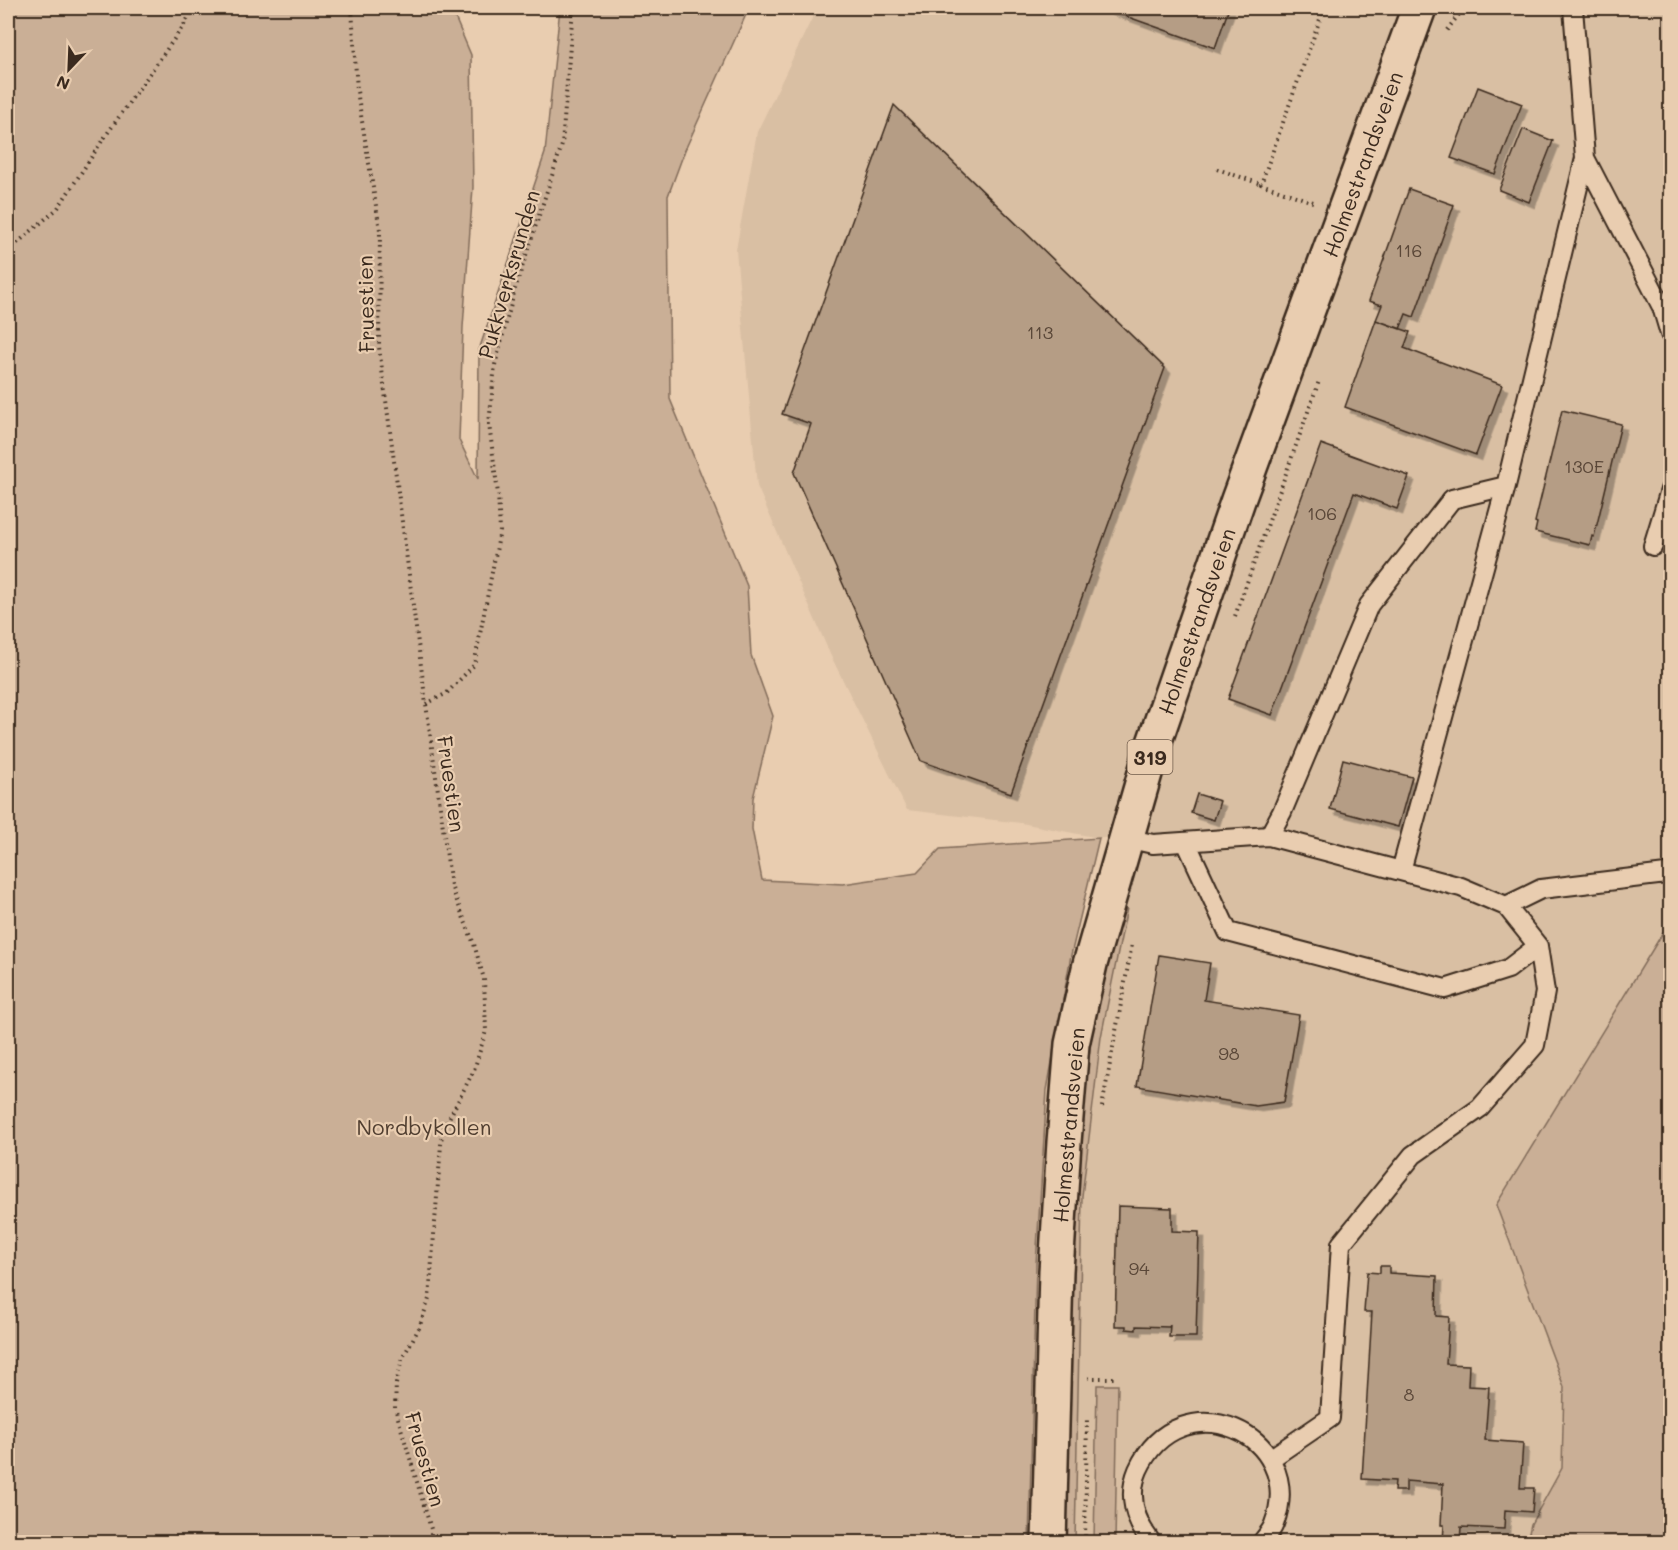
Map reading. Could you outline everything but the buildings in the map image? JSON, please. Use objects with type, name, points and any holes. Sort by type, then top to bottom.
[{"type":"main road","name":"Holmestrandsveien","points":[[1049,1542],[1056,1271],[1072,1044],[1090,964],[1152,749],[1238,500],[1419,8]]},
{"type":"lane","points":[[1401,871],[1506,486],[1585,158],[1573,8]]},
{"type":"lane","points":[[1585,158],[1662,307],[1671,334]]},
{"type":"lane","points":[[1269,836],[1282,812],[1369,605],[1452,499],[1506,486]]},
{"type":"lane","points":[[1653,546],[1671,490]]},
{"type":"lane","points":[[1125,838],[1153,844],[1269,836],[1461,887],[1506,906],[1538,946],[1545,992],[1535,1045],[1480,1108],[1413,1155],[1341,1244],[1330,1418],[1270,1459]]},
{"type":"lane","points":[[1186,842],[1228,932],[1445,988],[1508,969],[1538,946]]},
{"type":"lane","points":[[1506,906],[1541,889],[1666,874]]},
{"type":"lane","points":[[1151,1542],[1140,1535],[1133,1503],[1135,1477],[1145,1454],[1163,1436],[1186,1425],[1211,1422],[1236,1428],[1246,1434],[1256,1441],[1270,1459],[1278,1480],[1280,1503],[1273,1534],[1262,1542]]},
{"type":"path","points":[[8,251],[58,208],[194,8]]},
{"type":"path","name":"Fruestien","points":[[352,8],[357,91],[380,230],[379,347],[426,704],[451,886],[474,944],[484,980],[486,1031],[474,1070],[442,1132],[429,1299],[419,1328],[402,1359],[396,1384],[395,1408],[431,1529],[430,1542]]},
{"type":"path","name":"Pukkverksrunden","points":[[426,704],[447,693],[474,665],[500,531],[489,424],[495,365],[515,289],[562,145],[573,8]]},
{"type":"path","points":[[1261,184],[1324,8]]},
{"type":"path","points":[[1445,33],[1464,8]]},
{"type":"path","points":[[1218,169],[1344,214]]},
{"type":"path","points":[[1234,620],[1322,374]]},
{"type":"path","points":[[1101,1113],[1132,942]]},
{"type":"path","points":[[1088,1367],[1088,1378],[1118,1378]]},
{"type":"path","points":[[1085,1542],[1087,1414]]},
{"type":"shaded area","points":[[817,8],[1670,8],[1670,921],[1496,1205],[1564,1387],[1562,1468],[1531,1524],[1527,1542],[1053,1542],[1064,1142],[1125,838],[1099,838],[1021,823],[907,810],[830,654],[757,486],[736,250],[757,132]]},
{"type":"green space","name":"Nordbykollen","points":[[8,8],[451,8],[471,55],[473,187],[463,327],[459,440],[478,479],[479,350],[545,153],[560,8],[749,8],[685,150],[668,196],[670,399],[747,586],[751,655],[773,716],[753,798],[752,829],[762,880],[843,884],[917,873],[940,849],[1099,838],[1071,955],[1047,1090],[1036,1264],[1029,1542],[8,1542]]},
{"type":"green space","points":[[1127,908],[1101,1037],[1082,1196],[1075,1542],[1065,1542],[1068,1353],[1080,1125],[1092,1034],[1112,930]]},
{"type":"green space","points":[[1670,921],[1670,1542],[1527,1542],[1531,1524],[1562,1468],[1564,1387],[1496,1205]]},
{"type":"green space","points":[[1097,1385],[1118,1385],[1115,1542],[1094,1542]]}]
